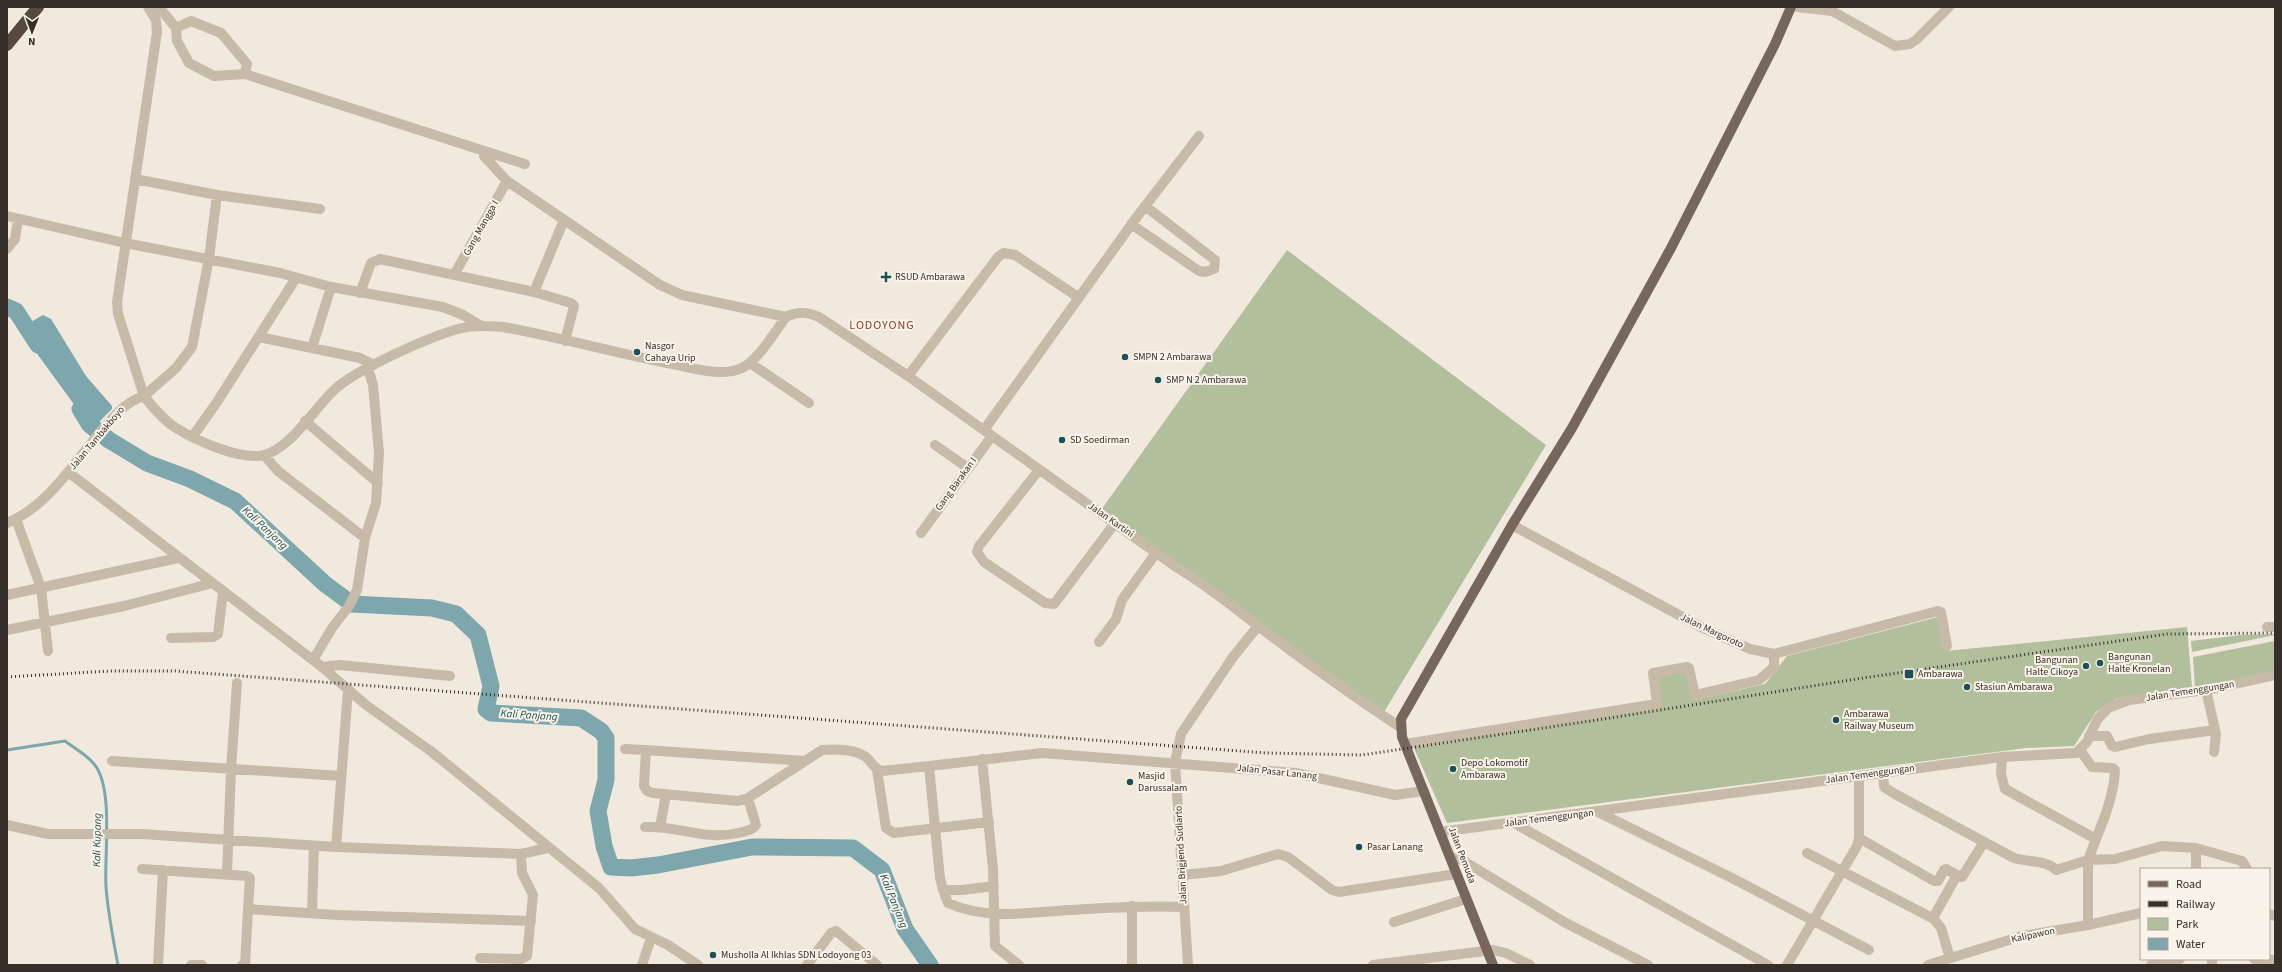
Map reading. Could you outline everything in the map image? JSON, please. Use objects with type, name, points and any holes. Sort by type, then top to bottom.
[{"type":"highway","points":[[7,45],[38,7]]},
{"type":"main road","points":[[1400,727],[1405,710],[1512,525],[1572,428],[1671,248],[1765,64],[1791,7]]},
{"type":"main road","name":"Jalan Pemuda","points":[[1400,727],[1405,744],[1493,965]]},
{"type":"street","points":[[148,7],[156,20],[157,32],[125,243],[117,302],[118,314],[144,396],[157,412],[175,428],[193,436],[231,452],[252,456],[264,455],[281,447],[335,389],[371,367],[434,337],[459,329],[480,325],[503,326],[565,341],[712,371],[730,372],[744,368],[750,363],[786,317],[682,295],[660,285],[507,181],[484,156]]},
{"type":"street","points":[[159,7],[176,28],[177,41],[189,63],[214,76],[245,74],[525,164]]},
{"type":"street","points":[[1797,7],[1832,11],[1895,46],[1910,44],[1917,39],[1949,7]]},
{"type":"street","points":[[176,28],[191,21],[221,33],[247,64],[245,74]]},
{"type":"street","name":"Gang Barakan I","points":[[921,533],[968,468],[988,433],[1078,297],[1131,224],[1199,136]]},
{"type":"street","points":[[135,179],[218,195],[320,209]]},
{"type":"street","name":"Gang Mangga I","points":[[454,275],[507,181]]},
{"type":"street","name":"Jalan Tambakboyo","points":[[11,521],[32,509],[68,472],[104,427],[126,404],[144,396],[176,368],[192,347],[210,258],[218,195]]},
{"type":"street","points":[[1131,224],[1199,271],[1205,272],[1214,269],[1215,260],[1145,206]]},
{"type":"street","points":[[7,216],[125,243],[210,258],[360,294],[443,307],[463,315],[480,325]]},
{"type":"street","points":[[7,249],[15,239],[18,219]]},
{"type":"street","points":[[534,292],[564,220]]},
{"type":"street","points":[[908,376],[998,257],[1004,253],[1015,255],[1078,297]]},
{"type":"street","points":[[360,294],[371,262],[375,260],[534,292],[571,303],[574,306],[565,341]]},
{"type":"street","points":[[193,436],[259,337],[296,278]]},
{"type":"street","points":[[312,348],[331,287]]},
{"type":"street","name":"Jalan Kartini","points":[[786,317],[793,313],[804,312],[819,317],[908,376],[1115,524],[1208,586],[1258,626],[1400,727]]},
{"type":"street","points":[[259,337],[360,358],[371,367],[377,411],[379,453],[376,503],[364,538],[357,590],[349,606],[332,628],[313,660]]},
{"type":"street","points":[[750,363],[809,403]]},
{"type":"street","points":[[305,421],[378,483]]},
{"type":"street","points":[[935,445],[968,468]]},
{"type":"street","points":[[264,455],[278,471],[364,538]]},
{"type":"street","points":[[1039,470],[979,546],[977,552],[984,562],[1045,603],[1054,604],[1115,524]]},
{"type":"street","points":[[68,472],[178,558],[322,667],[348,690],[432,752],[599,888],[635,930],[668,945],[698,965]]},
{"type":"street","points":[[11,521],[41,588],[48,651]]},
{"type":"street","name":"Jalan Margoroto","points":[[1512,525],[1703,628],[1750,649],[1774,654],[1938,611],[1941,612],[1947,646]]},
{"type":"street","points":[[1099,642],[1116,619],[1122,600],[1156,552]]},
{"type":"street","points":[[7,595],[178,558]]},
{"type":"street","points":[[7,630],[124,606],[213,583]]},
{"type":"street","points":[[171,638],[213,637],[218,634],[223,592]]},
{"type":"street","name":"Jalan Brigjend Sudiarto","points":[[1188,965],[1175,762],[1177,746],[1185,728],[1234,657],[1258,626]]},
{"type":"street","points":[[1405,744],[1657,704],[1653,673],[1674,669],[1689,668],[1696,695],[1759,680],[1774,667],[1774,654]]},
{"type":"street","points":[[322,667],[340,665],[450,676]]},
{"type":"street","name":"Jalan Temenggungan","points":[[1440,832],[2002,757],[2070,753],[2080,750],[2090,736],[2097,720],[2108,708],[2129,700],[2206,690],[2275,675]]},
{"type":"street","points":[[228,873],[231,770],[237,683]]},
{"type":"street","points":[[336,847],[348,690]]},
{"type":"street","points":[[2206,690],[2215,730],[2214,752]]},
{"type":"street","points":[[2090,736],[2108,736],[2112,746],[2115,747],[2149,739],[2215,730]]},
{"type":"street","points":[[625,749],[805,761]]},
{"type":"street","points":[[646,750],[644,786],[647,790],[666,794],[725,801],[738,801],[748,798],[822,750],[831,749],[860,754],[866,757],[877,770],[888,830],[894,833],[989,822]]},
{"type":"street","points":[[2080,750],[2092,767],[2112,768],[2115,770],[2114,783],[2106,815],[2088,860],[2088,925]]},
{"type":"street","name":"Jalan Pasar Lanang","points":[[877,770],[886,772],[982,759],[1042,753],[1175,762],[1296,773],[1395,795],[1424,791]]},
{"type":"street","points":[[2002,757],[2000,774],[2005,789],[2096,839]]},
{"type":"street","points":[[982,759],[994,886],[995,946],[1019,965]]},
{"type":"street","points":[[112,761],[231,770],[341,776]]},
{"type":"street","points":[[929,766],[937,828],[940,878],[946,901],[953,905],[995,913],[1132,906],[1184,907]]},
{"type":"street","points":[[1883,773],[1885,788],[2014,858],[2026,862],[2047,864],[2056,870],[2088,860],[2115,859],[2162,846],[2196,848],[2242,861],[2246,868]]},
{"type":"street","points":[[1786,965],[1843,872],[1860,838],[1859,776]]},
{"type":"street","points":[[660,827],[666,794]]},
{"type":"street","points":[[645,827],[660,827],[708,836],[731,835],[753,829],[756,825],[748,798]]},
{"type":"street","points":[[1598,812],[1732,878],[1869,950]]},
{"type":"street","points":[[1512,822],[1768,965]]},
{"type":"street","points":[[7,825],[39,833],[116,834],[336,847],[521,854],[548,848]]},
{"type":"street","points":[[1860,838],[1934,881],[1938,881],[1946,869],[1962,877],[1984,842]]},
{"type":"street","points":[[312,913],[314,846]]},
{"type":"street","points":[[2196,848],[2196,868]]},
{"type":"street","points":[[1808,853],[1932,918],[1941,928],[1955,960]]},
{"type":"street","points":[[480,958],[520,959],[527,956],[533,894],[522,873],[521,854]]},
{"type":"street","points":[[1183,875],[1221,871],[1278,854],[1288,857],[1332,890],[1339,892],[1456,874]]},
{"type":"street","points":[[1450,857],[1462,860],[1564,922],[1648,965]]},
{"type":"street","points":[[142,869],[228,873],[250,877],[244,965]]},
{"type":"street","points":[[158,965],[163,870]]},
{"type":"street","points":[[1932,918],[1957,875]]},
{"type":"street","points":[[943,890],[962,890],[994,886]]},
{"type":"street","points":[[1394,922],[1466,899]]},
{"type":"street","points":[[1132,906],[1132,965]]},
{"type":"street","points":[[248,909],[312,913],[531,921]]},
{"type":"street","name":"Kalipawon","points":[[1928,965],[1955,960],[2022,936],[2088,925],[2140,913]]},
{"type":"street","points":[[807,965],[831,933],[836,931],[877,965]]},
{"type":"street","points":[[642,965],[651,938]]},
{"type":"street","points":[[1373,965],[1499,950],[1530,965]]},
{"type":"street","points":[[2151,965],[2175,960]]},
{"type":"street","points":[[2260,961],[2275,960]]},
{"type":"street","points":[[191,965],[202,965]]},
{"type":"green space","points":[[1287,250],[1546,445],[1384,712],[1101,510]]},
{"type":"green space","name":"Ambarawa Railway Museum","points":[[1938,617],[1946,651],[2187,627],[2192,687],[2116,699],[2096,712],[2074,746],[2026,748],[1447,823],[1413,746],[1660,707],[1654,675],[1688,669],[1694,700],[1765,684],[1787,656]]},
{"type":"green space","points":[[2275,634],[2192,652],[2191,641],[2241,635]]},
{"type":"green space","points":[[2275,641],[2275,672],[2195,688],[2193,657]]},
{"type":"water","points":[[43,315],[51,319],[86,376],[112,406],[112,409],[92,429],[19,329]]},
{"type":"waterway","name":"Kali Panjang","points":[[7,307],[16,311],[38,345]]},
{"type":"waterway","name":"Kali Panjang","points":[[80,409],[89,424],[109,440],[147,463],[190,479],[235,501],[325,584],[352,604],[432,608],[456,614],[478,635],[491,686],[486,709],[491,713],[581,718],[601,731],[606,738],[606,780],[598,811],[604,846],[611,867],[631,868],[658,865],[752,847],[853,848],[882,870],[905,929],[930,965]]},
{"type":"waterway","name":"Kali Kupang","points":[[7,750],[65,741],[91,761],[100,775],[104,789],[107,822],[106,887],[118,965]]},
{"type":"waterway","name":"Kali Panjang","points":[[925,965],[927,960]]},
{"type":"railway","points":[[7,677],[110,671],[175,671],[1266,753],[1362,755],[1863,678],[2167,634],[2275,633]]},
{"type":"place","name":"RSUD Ambarawa","points":[[886,277]]},
{"type":"place","name":"Nasgor Cahaya Urip","points":[[637,352]]},
{"type":"place","name":"SMPN 2 Ambarawa","points":[[1125,357]]},
{"type":"place","name":"SMP N 2 Ambarawa","points":[[1158,380]]},
{"type":"place","name":"SD Soedirman","points":[[1062,440]]},
{"type":"place","name":"Bangunan Halte Kronelan","points":[[2100,663]]},
{"type":"place","name":"Bangunan Halte Cikoya","points":[[2086,666]]},
{"type":"place","name":"Ambarawa","points":[[1909,674]]},
{"type":"place","name":"Stasiun Ambarawa","points":[[1967,687]]},
{"type":"place","name":"Ambarawa Railway Museum","points":[[1836,720]]},
{"type":"place","name":"Depo Lokomotif Ambarawa","points":[[1453,769]]},
{"type":"place","name":"Masjid Darussalam","points":[[1130,782]]},
{"type":"place","name":"Pasar Lanang","points":[[1359,847]]},
{"type":"place","name":"Musholla Al Ikhlas SDN Lodoyong 03","points":[[713,955]]},
{"type":"district","name":"LODOYONG","points":[[882,325]]}]
